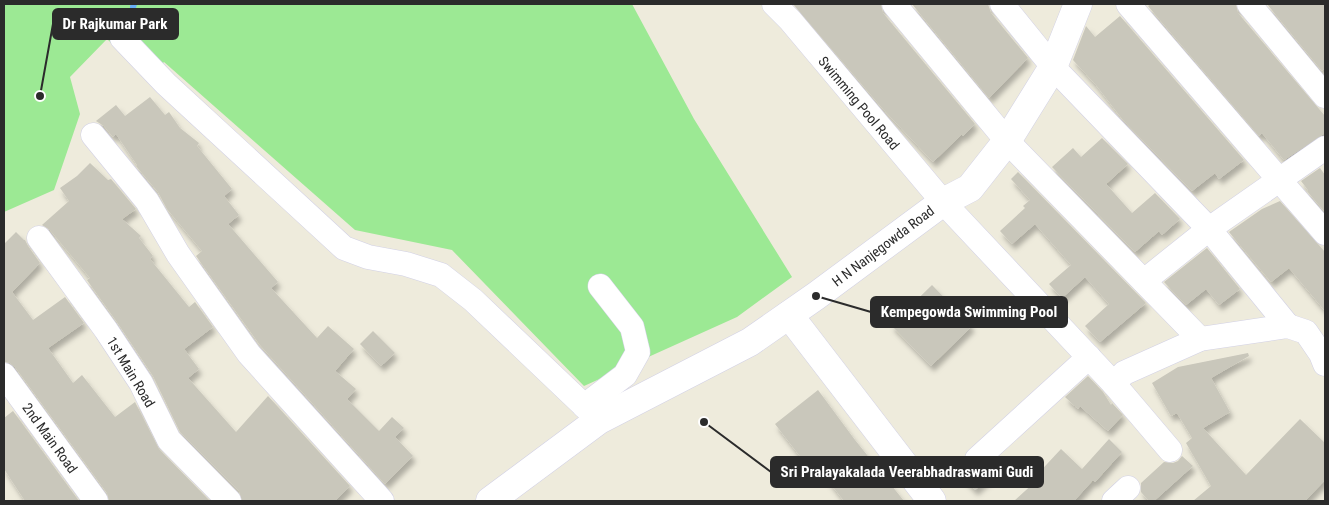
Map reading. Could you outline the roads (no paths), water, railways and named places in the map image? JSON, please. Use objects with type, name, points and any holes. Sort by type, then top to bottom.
[{"type":"street","name":"Swimming Pool Road","points":[[774,4],[797,28],[943,202],[1114,384],[1170,450]]},
{"type":"street","points":[[894,4],[1007,141],[1200,339]]},
{"type":"street","points":[[1002,4],[1053,67],[1209,229],[1288,326]]},
{"type":"street","name":"H N Nanjegowda Road","points":[[490,501],[591,413],[750,342],[943,202],[970,188],[1007,141],[1053,67],[1078,4]]},
{"type":"street","points":[[1128,4],[1325,233]]},
{"type":"street","points":[[1248,4],[1325,96]]},
{"type":"street","points":[[122,38],[166,84],[344,248],[368,257],[406,264],[441,275],[473,300],[591,413],[625,375],[638,352],[632,327],[600,286]]},
{"type":"street","points":[[93,135],[147,201],[178,254],[249,354],[382,501]]},
{"type":"street","points":[[1144,281],[1209,229],[1325,148]]},
{"type":"street","name":"1st Main Road","points":[[39,238],[106,330],[141,383],[169,440],[229,501]]},
{"type":"street","points":[[789,315],[932,501]]},
{"type":"street","points":[[1114,384],[1124,374],[1200,339],[1288,326],[1306,332],[1321,354],[1325,364]]},
{"type":"street","points":[[977,459],[1089,357]]},
{"type":"street","name":"2nd Main Road","points":[[4,375],[96,501]]},
{"type":"place","name":"Dr Rajkumar Park","points":[[40,96]]},
{"type":"place","name":"Kempegowda Swimming Pool","points":[[816,296]]},
{"type":"place","name":"Sri Pralayakalada Veerabhadraswami Gudi","points":[[704,422]]}]
